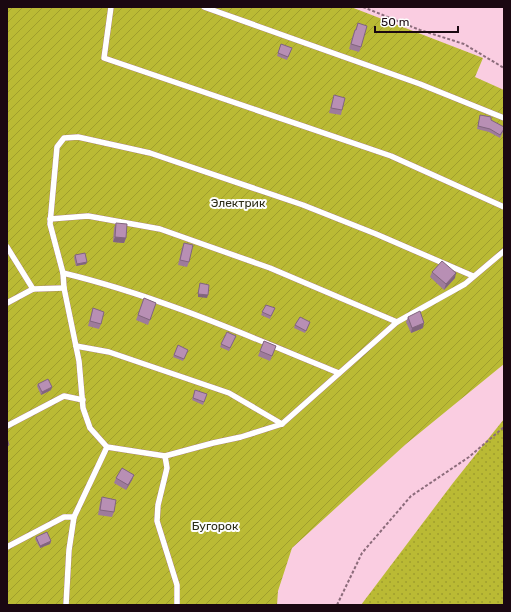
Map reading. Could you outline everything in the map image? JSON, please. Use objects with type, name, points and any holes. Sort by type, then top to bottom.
[{"type":"lane","points":[[110,7],[104,58],[391,156],[504,207]]},
{"type":"lane","points":[[204,7],[420,84],[504,118]]},
{"type":"lane","points":[[473,276],[376,234],[303,205],[150,153],[78,137],[64,138],[57,147],[50,224],[63,274],[64,288],[79,361],[83,408],[90,428],[107,447],[165,456],[241,437],[282,424],[397,322],[464,284],[504,251]]},
{"type":"lane","points":[[50,219],[88,216],[160,229],[270,268],[397,322]]},
{"type":"lane","points":[[7,247],[33,289]]},
{"type":"lane","points":[[63,274],[93,281],[191,312],[339,374]]},
{"type":"lane","points":[[7,303],[33,289],[64,288]]},
{"type":"lane","points":[[76,346],[109,352],[229,393],[282,424]]},
{"type":"lane","points":[[7,426],[64,396],[82,400]]},
{"type":"lane","points":[[66,605],[69,550],[74,517],[107,447]]},
{"type":"lane","points":[[165,456],[167,468],[158,505],[157,520],[177,585],[177,605]]},
{"type":"lane","points":[[7,547],[64,517],[74,517]]},
{"type":"path","points":[[363,7],[420,30],[464,44],[504,68]]},
{"type":"path","points":[[337,605],[362,553],[411,496],[469,457],[504,427]]},
{"type":"green space","name":"Электрик","points":[[7,7],[351,7],[483,58],[475,77],[504,90],[504,364],[406,444],[292,548],[278,591],[277,605],[7,605]]},
{"type":"green space","points":[[504,419],[504,605],[361,605],[453,483]]},
{"type":"building","points":[[358,23],[367,26],[361,47],[351,44]]},
{"type":"building","points":[[281,44],[292,48],[288,57],[278,53]]},
{"type":"building","points":[[334,95],[345,98],[342,110],[331,108]]},
{"type":"building","points":[[480,115],[491,117],[491,120],[504,127],[500,135],[490,129],[478,126]]},
{"type":"building","points":[[116,223],[127,224],[126,238],[115,237]]},
{"type":"building","points":[[184,243],[193,245],[189,262],[180,260]]},
{"type":"building","points":[[85,253],[87,262],[77,264],[75,255]]},
{"type":"building","points":[[442,261],[456,273],[446,284],[432,272]]},
{"type":"building","points":[[200,283],[209,285],[208,295],[198,294]]},
{"type":"building","points":[[144,298],[156,303],[150,320],[138,315]]},
{"type":"building","points":[[266,305],[275,308],[271,316],[262,312]]},
{"type":"building","points":[[93,308],[104,312],[101,324],[90,321]]},
{"type":"building","points":[[420,311],[424,323],[412,328],[408,317]]},
{"type":"building","points":[[300,317],[310,322],[306,331],[295,325]]},
{"type":"building","points":[[227,332],[236,336],[230,348],[221,344]]},
{"type":"building","points":[[264,341],[276,346],[272,356],[260,351]]},
{"type":"building","points":[[178,345],[188,350],[184,359],[174,355]]},
{"type":"building","points":[[48,379],[52,387],[42,392],[38,384]]},
{"type":"building","points":[[195,390],[207,394],[204,402],[193,398]]},
{"type":"building","points":[[122,468],[134,475],[128,485],[116,478]]},
{"type":"building","points":[[102,497],[116,500],[114,512],[100,510]]},
{"type":"building","points":[[47,532],[51,541],[40,546],[36,537]]},
{"type":"park label","name":"Бугорок","points":[[215,526]]}]
